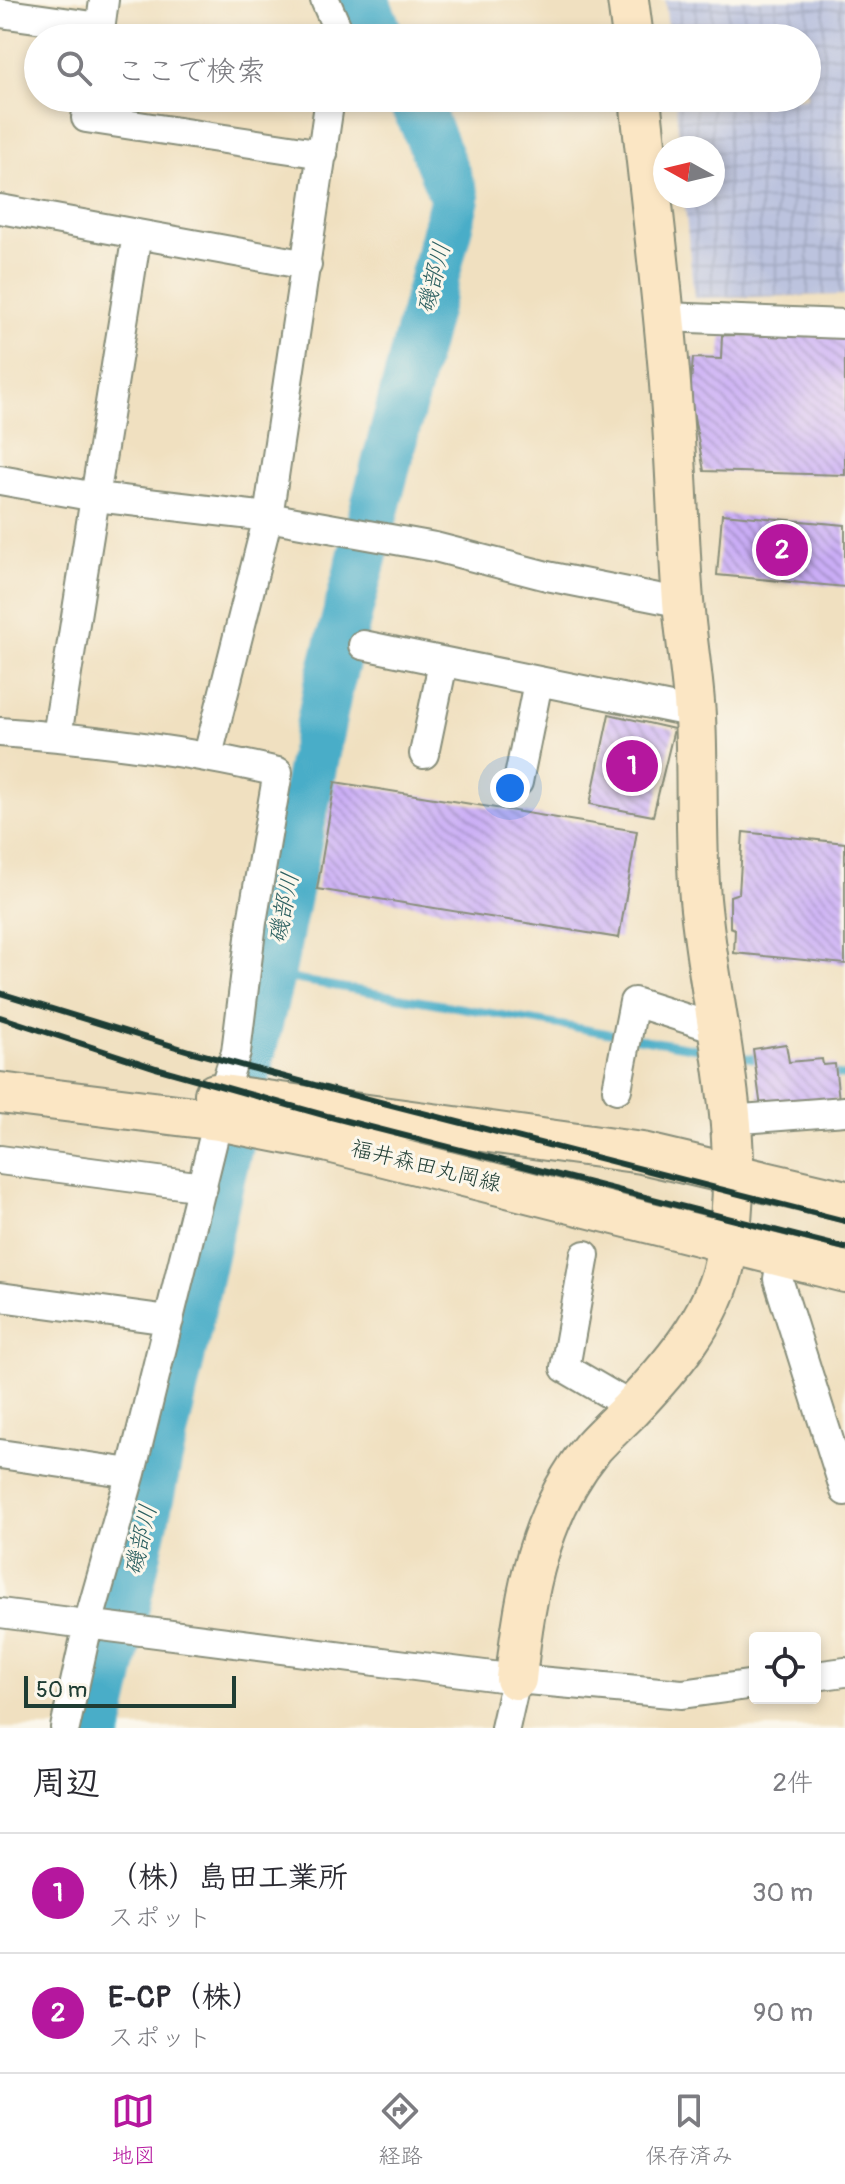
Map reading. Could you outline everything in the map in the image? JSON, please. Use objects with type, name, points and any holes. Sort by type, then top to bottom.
[{"type":"street","points":[[325,0],[335,24]]},
{"type":"street","points":[[628,0],[631,24]]},
{"type":"street","points":[[0,13],[101,22]]},
{"type":"street","points":[[87,112],[86,118],[323,154]]},
{"type":"street","points":[[208,755],[268,517],[328,112]]},
{"type":"street","points":[[505,1728],[537,1551],[560,1496],[593,1447],[632,1407],[702,1318],[719,1280],[728,1242],[735,1174],[700,896],[695,713],[683,603],[665,317],[642,112]]},
{"type":"street","points":[[0,209],[307,265]]},
{"type":"street","points":[[57,736],[137,234]]},
{"type":"street","points":[[665,317],[845,324]]},
{"type":"street","points":[[0,480],[96,497],[268,517],[380,537],[435,547],[547,576],[683,603]]},
{"type":"street","points":[[363,645],[695,713]]},
{"type":"street","points":[[424,754],[443,663]]},
{"type":"street","points":[[518,782],[538,682]]},
{"type":"street","points":[[0,732],[208,755],[278,772],[252,922],[236,1052],[237,1110],[203,1187],[131,1473],[88,1624],[65,1728]]},
{"type":"street","points":[[617,1089],[634,1002],[719,1029]]},
{"type":"street","name":"福井森田丸岡線","points":[[0,1068],[237,1110],[442,1169],[845,1272]]},
{"type":"street","name":"福井森田丸岡線","points":[[0,1093],[237,1110],[560,1139],[654,1155],[845,1201]]},
{"type":"street","points":[[729,1120],[845,1111]]},
{"type":"street","points":[[0,1160],[203,1187]]},
{"type":"street","points":[[585,1255],[565,1368],[632,1407]]},
{"type":"street","points":[[782,1256],[778,1279],[845,1491]]},
{"type":"street","points":[[0,1297],[169,1320]]},
{"type":"street","points":[[0,1454],[131,1473]]},
{"type":"street","points":[[0,1613],[516,1679],[682,1694],[749,1685]]},
{"type":"street","points":[[821,1675],[845,1672]]},
{"type":"shaded area","points":[[665,0],[845,0],[845,295],[694,298],[685,208],[725,208],[725,136],[679,136],[676,112],[821,112],[821,24],[668,24]]},
{"type":"building","points":[[722,335],[845,337],[845,475],[704,471],[690,395],[693,358],[721,359]]},
{"type":"building","points":[[722,514],[845,525],[845,587],[717,575]]},
{"type":"building","points":[[609,714],[674,729],[653,816],[590,804]]},
{"type":"building","points":[[335,782],[637,831],[619,938],[317,889]]},
{"type":"building","points":[[743,832],[845,843],[845,964],[734,953],[735,929],[730,927],[730,896],[739,893]]},
{"type":"building","points":[[786,1044],[789,1062],[822,1059],[823,1065],[835,1064],[839,1100],[761,1108],[753,1049]]},
{"type":"waterway","name":"磯部川","points":[[364,0],[374,24]]},
{"type":"waterway","name":"磯部川","points":[[98,1728],[219,1182],[270,975],[327,693],[455,198],[419,112]]},
{"type":"waterway","points":[[270,975],[711,1051]]},
{"type":"waterway","points":[[732,1055],[762,1060]]},
{"type":"waterway","points":[[826,1073],[845,1076]]},
{"type":"railway","points":[[0,993],[189,1051],[329,1089],[845,1221]]},
{"type":"railway","points":[[0,1017],[156,1068],[327,1116],[845,1248]]},
{"type":"place","name":"E-CP（株）","points":[[782,550]]},
{"type":"place","name":"（株）島田工業所","points":[[632,766]]}]
